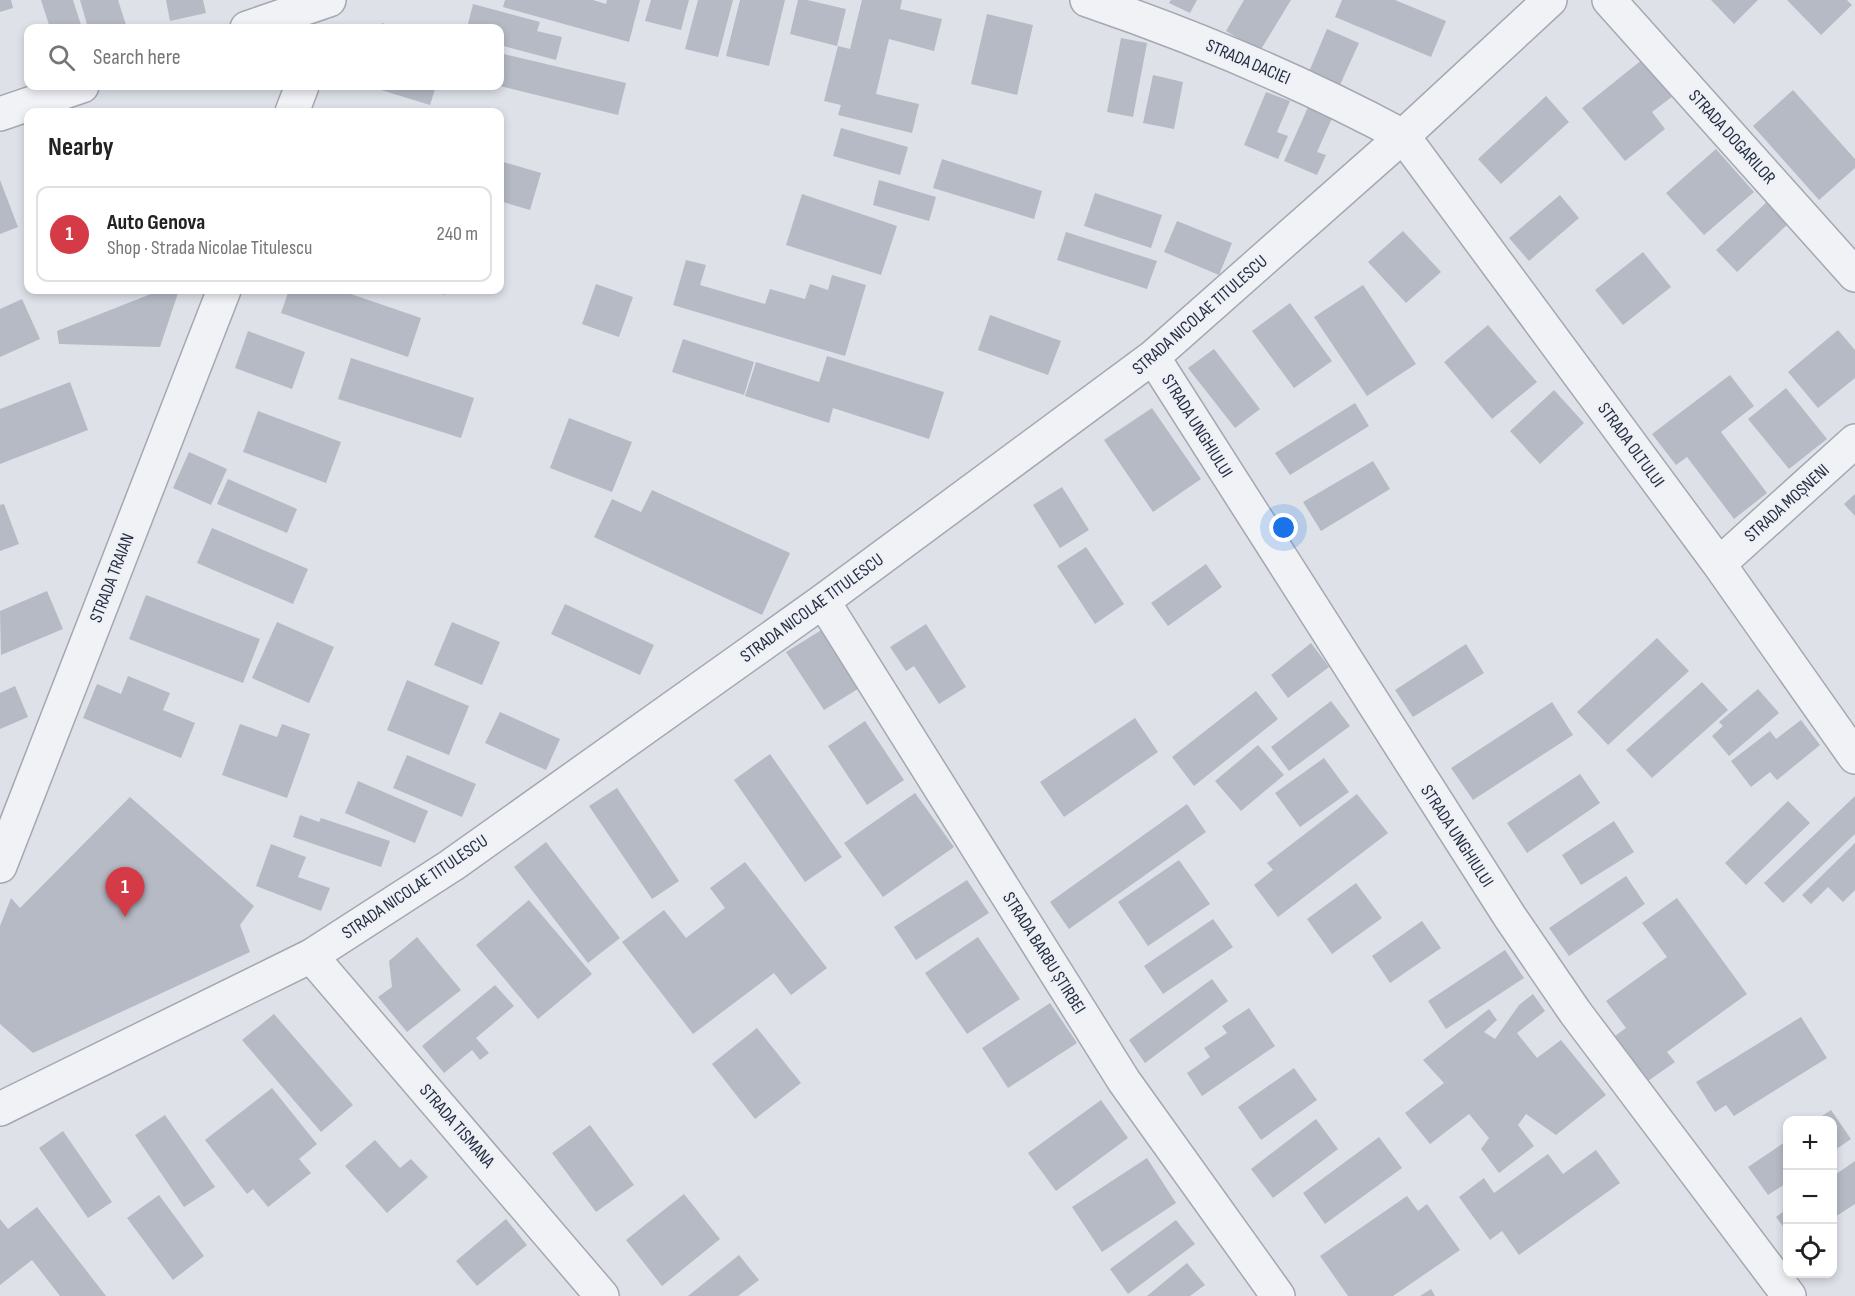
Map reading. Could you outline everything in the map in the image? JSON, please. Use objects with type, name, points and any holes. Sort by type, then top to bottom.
[{"type":"street","points":[[259,24],[329,0]]},
{"type":"street","points":[[326,24],[335,0]]},
{"type":"street","name":"STRADA DACIEI","points":[[1088,0],[1233,54],[1344,105],[1403,136]]},
{"type":"street","name":"STRADA NICOLAE TITULESCU","points":[[0,1109],[311,956],[452,865],[823,601],[1153,357],[1403,136],[1551,0]]},
{"type":"street","name":"STRADA DOGARILOR","points":[[1609,0],[1855,275]]},
{"type":"street","points":[[0,114],[70,90]]},
{"type":"street","points":[[294,108],[300,90]]},
{"type":"street","name":"STRADA OLTULUI","points":[[1403,136],[1719,564],[1855,757]]},
{"type":"street","name":"STRADA TRAIAN","points":[[0,866],[222,294]]},
{"type":"street","name":"STRADA UNGHIULUI","points":[[1153,357],[1510,918],[1575,1012],[1789,1296]]},
{"type":"street","name":"STRADA MOȘNENI","points":[[1719,564],[1855,441]]},
{"type":"street","name":"STRADA BARBU ȘTIRBEI","points":[[823,601],[1124,1081],[1278,1296]]},
{"type":"street","name":"STRADA TISMANA","points":[[311,956],[602,1296]]},
{"type":"building","points":[[0,0],[11,0],[13,8],[0,12]]},
{"type":"building","points":[[41,0],[73,0],[81,24],[49,24]]},
{"type":"building","points":[[80,0],[118,0],[126,24],[87,24]]},
{"type":"building","points":[[166,0],[203,0],[206,13],[170,21]]},
{"type":"building","points":[[505,0],[593,0],[606,4],[607,0],[640,0],[629,42],[503,7]]},
{"type":"building","points":[[651,0],[689,0],[681,30],[645,21]]},
{"type":"building","points":[[698,0],[733,0],[718,57],[685,49]]},
{"type":"building","points":[[740,0],[785,0],[769,66],[726,56]]},
{"type":"building","points":[[798,0],[846,9],[837,46],[790,34]]},
{"type":"building","points":[[862,0],[902,0],[900,9],[942,19],[934,51],[889,39],[876,94],[919,104],[912,133],[838,115],[841,105],[824,101],[838,46],[850,49]]},
{"type":"building","points":[[1171,0],[1197,0],[1190,13],[1169,3]]},
{"type":"building","points":[[1244,0],[1291,0],[1260,51],[1226,31]]},
{"type":"building","points":[[1342,0],[1395,0],[1446,21],[1431,57],[1335,17]]},
{"type":"building","points":[[1711,0],[1758,0],[1734,24]]},
{"type":"building","points":[[1787,0],[1847,0],[1852,5],[1821,35]]},
{"type":"building","points":[[473,4],[540,22],[537,31],[562,37],[556,60],[504,46],[504,24],[468,24]]},
{"type":"building","points":[[987,14],[1033,25],[1017,95],[971,84]]},
{"type":"building","points":[[1327,29],[1359,43],[1339,87],[1308,74]]},
{"type":"building","points":[[1121,38],[1147,43],[1133,117],[1107,112]]},
{"type":"building","points":[[504,54],[626,83],[618,115],[504,87]]},
{"type":"building","points":[[1643,59],[1673,96],[1652,112],[1665,129],[1625,161],[1582,108]]},
{"type":"building","points":[[1153,75],[1183,82],[1174,129],[1143,123]]},
{"type":"building","points":[[381,90],[435,90],[430,105]]},
{"type":"building","points":[[1793,90],[1855,159],[1855,168],[1819,200],[1753,126]]},
{"type":"building","points":[[1266,92],[1290,101],[1277,132],[1288,136],[1278,159],[1244,145]]},
{"type":"building","points":[[1546,96],[1569,122],[1501,184],[1478,159]]},
{"type":"building","points":[[1309,105],[1333,116],[1317,152],[1326,155],[1317,175],[1284,161]]},
{"type":"building","points":[[841,128],[908,147],[900,175],[833,156]]},
{"type":"building","points":[[1716,149],[1754,192],[1704,235],[1666,193]]},
{"type":"building","points":[[942,159],[1042,191],[1034,219],[933,188]]},
{"type":"building","points":[[504,162],[541,173],[530,210],[504,202]]},
{"type":"building","points":[[0,180],[18,227],[0,234]]},
{"type":"building","points":[[879,180],[936,197],[929,221],[873,205]]},
{"type":"building","points":[[1095,193],[1162,215],[1151,248],[1084,226]]},
{"type":"building","points":[[802,194],[897,226],[881,275],[786,245]]},
{"type":"building","points":[[1560,195],[1579,218],[1529,261],[1509,238]]},
{"type":"building","points":[[1770,199],[1791,221],[1737,272],[1716,250]]},
{"type":"building","points":[[1177,221],[1232,243],[1219,275],[1164,252]]},
{"type":"building","points":[[1403,231],[1441,272],[1406,303],[1368,262]]},
{"type":"building","points":[[1066,232],[1157,261],[1147,289],[1057,260]]},
{"type":"building","points":[[1643,252],[1671,287],[1623,325],[1595,290]]},
{"type":"building","points":[[686,260],[706,265],[700,285],[765,304],[770,289],[805,299],[810,284],[828,290],[832,275],[866,285],[845,356],[673,305]]},
{"type":"building","points":[[596,284],[633,297],[619,337],[582,324]]},
{"type":"building","points":[[1363,285],[1416,364],[1367,396],[1314,317]]},
{"type":"building","points":[[151,294],[178,294],[160,347],[59,344],[57,331]]},
{"type":"building","points":[[288,294],[351,294],[421,318],[408,357],[281,313]]},
{"type":"building","points":[[22,299],[40,339],[0,357],[0,309]]},
{"type":"building","points":[[1290,303],[1332,361],[1294,388],[1252,331]]},
{"type":"building","points":[[990,315],[1061,341],[1048,375],[978,350]]},
{"type":"building","points":[[1488,325],[1537,382],[1492,419],[1444,362]]},
{"type":"building","points":[[1838,330],[1855,350],[1855,378],[1818,408],[1788,372]]},
{"type":"building","points":[[248,331],[305,352],[292,389],[235,368]]},
{"type":"building","points":[[683,339],[754,362],[744,395],[672,372]]},
{"type":"building","points":[[1214,349],[1260,409],[1235,428],[1188,368]]},
{"type":"building","points":[[827,356],[944,392],[929,439],[833,408],[829,423],[745,396],[756,362],[819,382]]},
{"type":"building","points":[[351,358],[474,398],[461,438],[338,399]]},
{"type":"building","points":[[1730,375],[1754,406],[1721,432],[1767,493],[1734,519],[1687,457],[1676,465],[1652,434]]},
{"type":"building","points":[[70,382],[88,430],[0,464],[0,409]]},
{"type":"building","points":[[1786,388],[1827,439],[1789,469],[1748,419]]},
{"type":"building","points":[[1554,390],[1584,423],[1540,464],[1510,431]]},
{"type":"building","points":[[1355,403],[1369,426],[1290,475],[1275,453]]},
{"type":"building","points":[[1152,408],[1201,479],[1153,512],[1104,440]]},
{"type":"building","points":[[258,411],[341,442],[326,483],[243,452]]},
{"type":"building","points":[[569,418],[632,442],[612,492],[550,468]]},
{"type":"building","points":[[189,452],[227,469],[211,505],[173,488]]},
{"type":"building","points":[[1373,461],[1390,489],[1321,531],[1303,502]]},
{"type":"building","points":[[228,479],[297,509],[287,533],[217,504]]},
{"type":"building","points":[[1062,487],[1089,530],[1060,548],[1033,505]]},
{"type":"building","points":[[652,490],[790,553],[762,615],[594,537],[612,499],[641,512]]},
{"type":"building","points":[[1855,494],[1855,516],[1844,504]]},
{"type":"building","points":[[4,504],[19,544],[0,551],[0,505]]},
{"type":"building","points":[[212,528],[308,569],[293,604],[197,563]]},
{"type":"building","points":[[1086,547],[1124,604],[1095,624],[1057,566]]},
{"type":"building","points":[[1206,564],[1222,587],[1168,626],[1151,603]]},
{"type":"building","points":[[47,591],[63,629],[1,655],[0,611]]},
{"type":"building","points":[[146,595],[260,639],[243,683],[129,639]]},
{"type":"building","points":[[565,604],[654,645],[640,675],[551,634]]},
{"type":"building","points":[[277,622],[334,647],[309,703],[252,678]]},
{"type":"building","points":[[452,622],[500,642],[482,685],[434,665]]},
{"type":"building","points":[[926,624],[966,687],[939,704],[914,666],[906,671],[890,647]]},
{"type":"building","points":[[823,629],[861,687],[824,710],[786,652]]},
{"type":"building","points":[[1657,638],[1689,671],[1608,745],[1577,712]]},
{"type":"building","points":[[1311,643],[1329,667],[1288,698],[1271,675]]},
{"type":"building","points":[[1466,644],[1484,673],[1413,717],[1395,690]]},
{"type":"building","points":[[128,676],[170,693],[163,710],[195,723],[181,758],[83,718],[97,684],[121,694]]},
{"type":"building","points":[[407,680],[469,706],[449,755],[387,730]]},
{"type":"building","points":[[1702,682],[1728,710],[1652,778],[1626,750]]},
{"type":"building","points":[[15,686],[28,717],[0,729],[0,693]]},
{"type":"building","points":[[1758,689],[1779,713],[1729,756],[1712,736],[1723,726],[1719,722]]},
{"type":"building","points":[[1256,691],[1278,719],[1194,786],[1172,757]]},
{"type":"building","points":[[1331,701],[1350,726],[1289,771],[1271,747]]},
{"type":"building","points":[[1552,702],[1573,735],[1473,800],[1451,768]]},
{"type":"building","points":[[500,712],[560,739],[546,770],[485,743]]},
{"type":"building","points":[[1135,718],[1158,752],[1064,817],[1040,782]]},
{"type":"building","points":[[1801,720],[1820,745],[1777,780],[1770,772],[1751,787],[1731,761],[1770,731],[1776,739]]},
{"type":"building","points":[[865,721],[904,780],[867,805],[828,746]]},
{"type":"building","points":[[240,724],[277,737],[282,724],[310,734],[287,798],[222,775]]},
{"type":"building","points":[[1258,745],[1284,775],[1241,811],[1215,781]]},
{"type":"building","points":[[770,754],[842,857],[805,882],[734,780]]},
{"type":"building","points":[[407,755],[476,784],[462,817],[393,788]]},
{"type":"building","points":[[1324,758],[1349,792],[1300,827],[1275,793]]},
{"type":"building","points":[[1580,774],[1600,803],[1527,853],[1507,823]]},
{"type":"building","points":[[358,781],[428,811],[415,843],[345,813]]},
{"type":"building","points":[[617,788],[679,881],[652,899],[589,806]]},
{"type":"building","points":[[915,793],[954,847],[883,897],[844,843]]},
{"type":"building","points":[[1357,794],[1388,833],[1278,917],[1254,885],[1273,870],[1267,863]]},
{"type":"building","points":[[1855,796],[1855,834],[1783,903],[1764,883]]},
{"type":"building","points":[[130,797],[254,906],[240,925],[250,952],[33,1053],[0,1024],[0,926],[11,898],[20,908]]},
{"type":"building","points":[[1788,801],[1810,823],[1746,885],[1725,863]]},
{"type":"building","points":[[1187,804],[1206,832],[1069,929],[1050,902]]},
{"type":"building","points":[[300,815],[319,822],[321,818],[390,841],[381,867],[293,837]]},
{"type":"building","points":[[1614,821],[1634,852],[1581,885],[1562,855]]},
{"type":"building","points":[[546,842],[620,938],[588,963],[514,867]]},
{"type":"building","points":[[1855,843],[1855,890],[1843,902],[1828,887],[1811,904],[1802,895]]},
{"type":"building","points":[[271,844],[306,857],[298,877],[330,888],[321,911],[256,886]]},
{"type":"building","points":[[1179,860],[1210,904],[1148,946],[1118,902]]},
{"type":"building","points":[[745,862],[827,968],[791,995],[774,973],[693,1034],[622,942],[664,910],[686,938],[725,908],[710,888]]},
{"type":"building","points":[[1626,876],[1645,904],[1569,956],[1549,928]]},
{"type":"building","points":[[967,880],[989,913],[916,960],[894,927]]},
{"type":"building","points":[[1356,883],[1382,918],[1332,954],[1307,919]]},
{"type":"building","points":[[1677,898],[1747,994],[1667,1052],[1675,1062],[1648,1081],[1615,1036],[1626,1028],[1606,1001],[1667,957],[1642,923]]},
{"type":"building","points":[[529,900],[592,974],[538,1019],[476,945]]},
{"type":"building","points":[[1213,919],[1233,947],[1163,994],[1144,966]]},
{"type":"building","points":[[1422,921],[1441,948],[1390,983],[1372,956]]},
{"type":"building","points":[[417,937],[461,990],[407,1032],[378,997],[392,987],[389,961]]},
{"type":"building","points":[[978,937],[1020,999],[967,1034],[925,973]]},
{"type":"building","points":[[1505,950],[1524,978],[1446,1029],[1428,1001]]},
{"type":"building","points":[[1212,979],[1228,1001],[1145,1063],[1129,1040]]},
{"type":"building","points":[[495,985],[514,1006],[476,1038],[489,1053],[480,1060],[472,1050],[444,1073],[422,1046]]},
{"type":"building","points":[[1533,994],[1545,1011],[1517,1033],[1537,1058],[1561,1040],[1606,1095],[1556,1135],[1526,1114],[1518,1125],[1534,1146],[1499,1173],[1481,1149],[1489,1138],[1469,1114],[1430,1144],[1405,1113],[1444,1083],[1423,1060],[1489,1009],[1497,1020],[1484,1032],[1495,1039],[1519,1005]]},
{"type":"building","points":[[1050,1003],[1077,1043],[1008,1088],[982,1048]]},
{"type":"building","points":[[1249,1008],[1275,1046],[1202,1096],[1187,1073],[1210,1057],[1204,1048],[1227,1033],[1222,1026]]},
{"type":"building","points":[[274,1014],[353,1105],[321,1132],[242,1040]]},
{"type":"building","points":[[1801,1017],[1827,1058],[1734,1116],[1726,1105],[1715,1112],[1696,1082]]},
{"type":"building","points":[[757,1028],[801,1083],[755,1119],[712,1064]]},
{"type":"building","points":[[1294,1068],[1317,1100],[1261,1140],[1238,1107]]},
{"type":"building","points":[[272,1088],[317,1144],[299,1159],[311,1173],[268,1207],[253,1189],[247,1194],[205,1140]]},
{"type":"building","points":[[1101,1100],[1128,1138],[1056,1191],[1028,1153]]},
{"type":"building","points":[[1831,1110],[1835,1116],[1822,1116]]},
{"type":"building","points":[[165,1115],[215,1187],[184,1207],[135,1135]]},
{"type":"building","points":[[1316,1119],[1338,1149],[1273,1198],[1251,1169]]},
{"type":"building","points":[[1837,1119],[1851,1139],[1837,1149]]},
{"type":"building","points":[[590,1125],[634,1185],[596,1212],[552,1153]]},
{"type":"building","points":[[63,1131],[112,1202],[88,1218],[39,1148]]},
{"type":"building","points":[[1379,1137],[1402,1168],[1325,1224],[1303,1193]]},
{"type":"building","points":[[375,1140],[400,1168],[411,1159],[428,1177],[387,1213],[345,1166]]},
{"type":"building","points":[[1783,1143],[1783,1185],[1768,1195],[1748,1167]]},
{"type":"building","points":[[1596,1150],[1620,1183],[1519,1255],[1502,1231],[1490,1240],[1459,1197],[1484,1178],[1494,1193],[1548,1154],[1563,1174]]},
{"type":"building","points":[[1147,1158],[1176,1203],[1102,1252],[1072,1207]]},
{"type":"building","points":[[1855,1161],[1855,1204],[1837,1216],[1837,1174]]},
{"type":"building","points":[[684,1194],[720,1239],[662,1286],[626,1240]]},
{"type":"building","points":[[159,1195],[204,1256],[173,1280],[127,1218]]},
{"type":"building","points":[[1407,1196],[1418,1211],[1427,1204],[1460,1250],[1393,1296],[1348,1296],[1320,1256]]},
{"type":"building","points":[[37,1207],[106,1296],[60,1296],[32,1260],[0,1285],[0,1219],[8,1229]]},
{"type":"building","points":[[1783,1212],[1783,1226],[1776,1217]]},
{"type":"building","points":[[506,1219],[527,1245],[477,1286],[456,1261]]},
{"type":"building","points":[[1176,1220],[1195,1244],[1128,1294],[1110,1269]]},
{"type":"building","points":[[739,1255],[759,1280],[738,1296],[688,1296]]},
{"type":"building","points":[[1187,1263],[1205,1285],[1190,1296],[1147,1296]]},
{"type":"building","points":[[1431,1289],[1435,1296],[1420,1296]]},
{"type":"place","name":"Auto Genova","points":[[125,917]]}]
